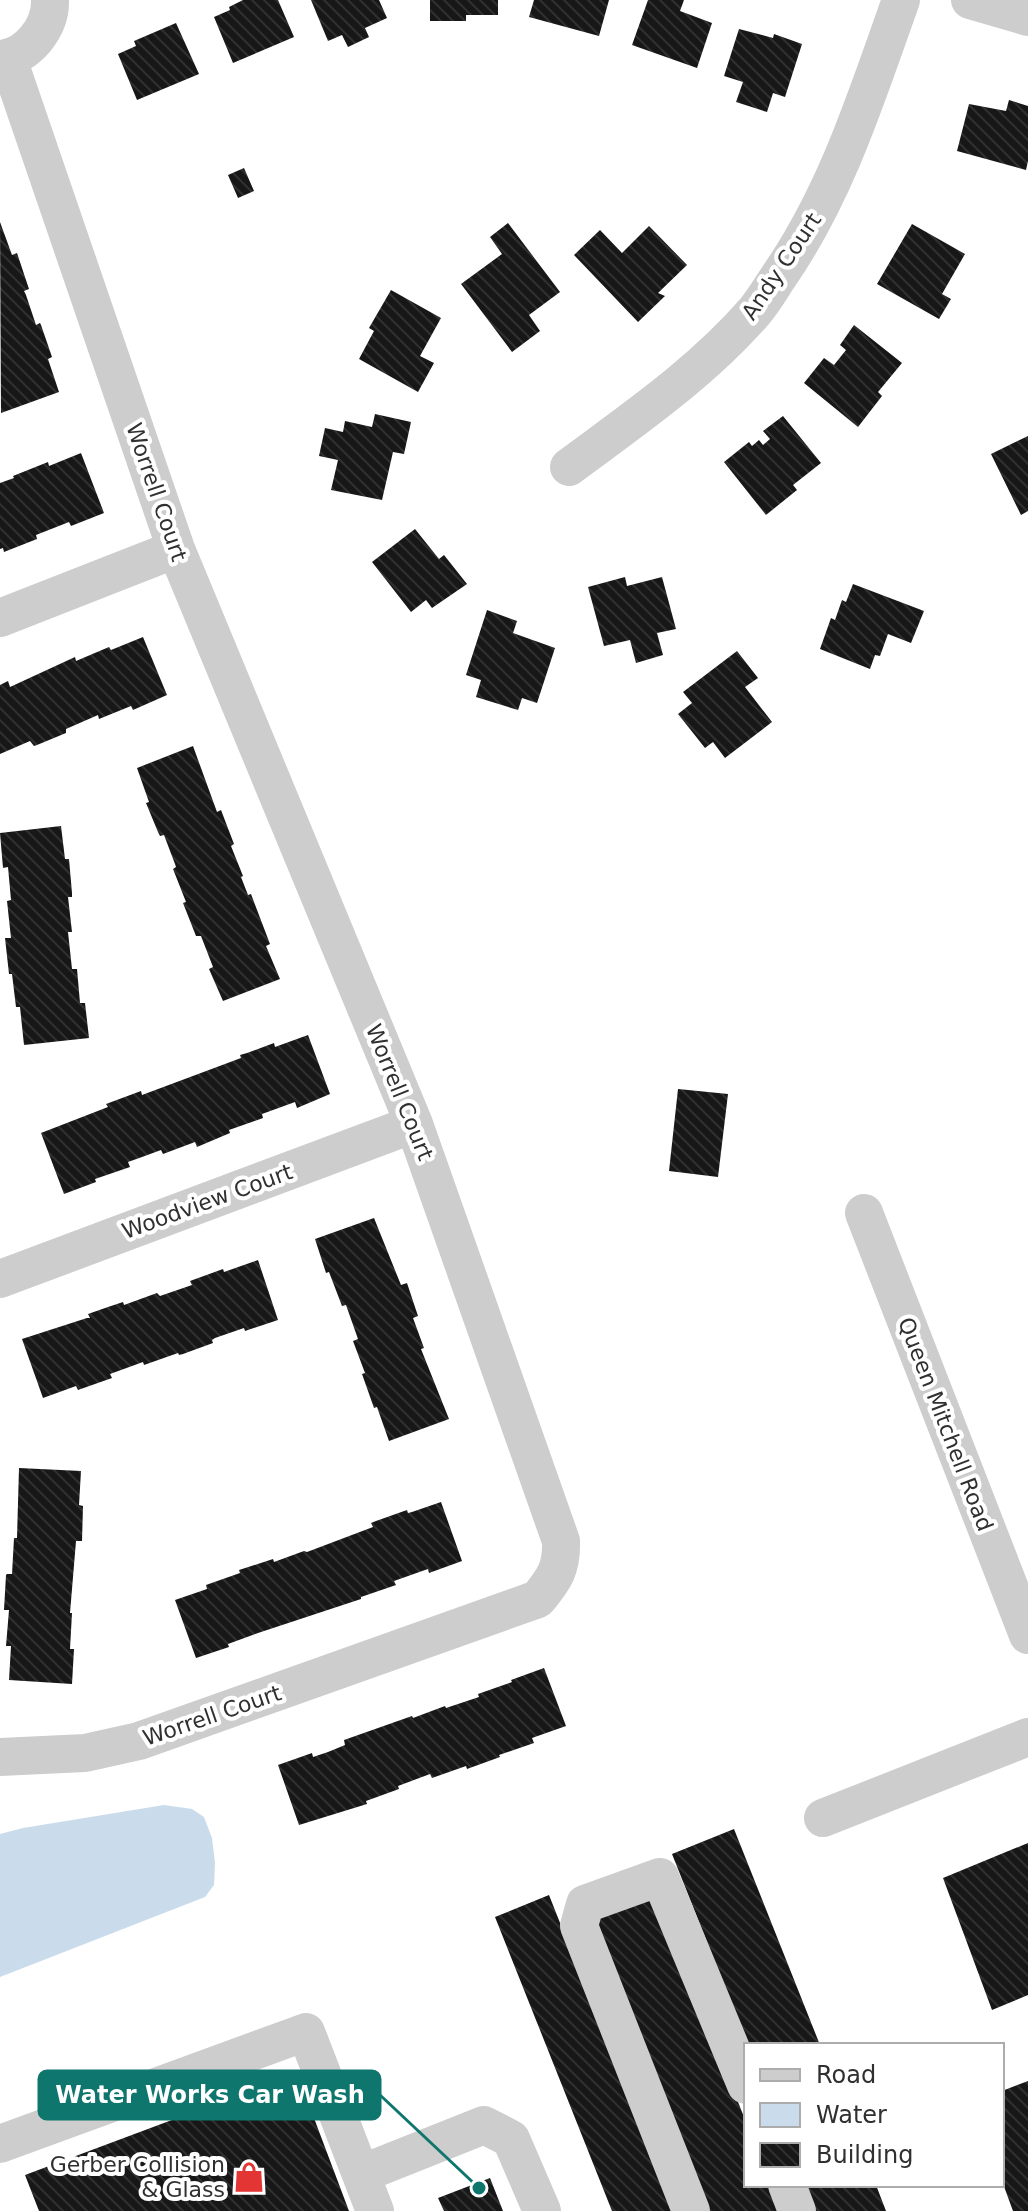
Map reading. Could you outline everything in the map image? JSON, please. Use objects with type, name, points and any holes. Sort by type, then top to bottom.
[{"type":"street","points":[[4,59],[31,45],[46,25],[50,0]]},
{"type":"street","name":"Andy Court","points":[[569,467],[676,387],[717,352],[757,309],[823,204],[849,145],[901,0]]},
{"type":"street","points":[[970,0],[1028,17]]},
{"type":"street","name":"Worrell Court","points":[[0,1757],[85,1753],[139,1741],[538,1599],[554,1579],[562,1560],[561,1541],[414,1124],[176,549],[4,59]]},
{"type":"street","points":[[0,618],[176,549]]},
{"type":"street","name":"Woodview Court","points":[[0,1279],[414,1124]]},
{"type":"street","name":"Queen Mitchell Road","points":[[864,1213],[1028,1635]]},
{"type":"street","points":[[823,1818],[1028,1737]]},
{"type":"street","points":[[691,2211],[579,1926],[585,1904],[660,1877],[744,2080]]},
{"type":"street","points":[[0,2144],[306,2032],[375,2211]]},
{"type":"street","points":[[361,2174],[484,2125],[511,2139],[542,2211]]},
{"type":"street","points":[[788,2187],[797,2211]]},
{"type":"water","points":[[164,1805],[192,1809],[204,1817],[212,1838],[215,1863],[214,1885],[205,1897],[0,1977],[0,1834]]},
{"type":"building","points":[[243,0],[278,0],[294,37],[233,63],[214,17]]},
{"type":"building","points":[[311,0],[379,0],[387,18],[365,28],[369,37],[348,47],[342,35],[328,41]]},
{"type":"building","points":[[430,0],[498,0],[498,15],[466,15],[466,21],[430,21]]},
{"type":"building","points":[[534,0],[609,0],[599,36],[529,17]]},
{"type":"building","points":[[648,0],[684,0],[680,11],[712,23],[697,68],[632,45]]},
{"type":"building","points":[[176,23],[199,74],[137,100],[118,54],[136,46],[134,41]]},
{"type":"building","points":[[739,29],[773,38],[774,34],[802,44],[785,97],[773,93],[767,112],[736,102],[743,82],[724,76]]},
{"type":"building","points":[[1009,100],[1028,106],[1026,170],[957,151],[969,104],[1006,111]]},
{"type":"building","points":[[244,168],[254,191],[238,198],[228,175]]},
{"type":"building","points":[[0,222],[12,255],[17,253],[29,289],[24,291],[36,325],[41,325],[59,392],[1,413]]},
{"type":"building","points":[[508,223],[560,292],[529,315],[540,331],[512,352],[461,284],[502,254],[490,237]]},
{"type":"building","points":[[912,224],[965,254],[942,294],[951,299],[939,319],[877,284]]},
{"type":"building","points":[[649,226],[687,265],[658,293],[665,296],[638,322],[574,255],[600,230],[622,253]]},
{"type":"building","points":[[391,290],[441,318],[420,356],[434,363],[418,392],[359,359],[374,331],[369,328]]},
{"type":"building","points":[[854,325],[902,363],[878,392],[882,396],[858,427],[804,383],[824,358],[834,365],[846,350],[840,345]]},
{"type":"building","points":[[375,414],[411,422],[404,454],[393,452],[382,500],[331,490],[338,460],[319,456],[325,428],[343,432],[345,421],[372,427]]},
{"type":"building","points":[[783,416],[821,463],[793,485],[797,490],[766,515],[724,462],[749,442],[752,446],[759,440],[763,445],[770,439],[763,431]]},
{"type":"building","points":[[1028,436],[1028,511],[1021,515],[991,454]]},
{"type":"building","points":[[81,453],[104,513],[71,526],[69,522],[4,552],[3,548],[0,549],[0,483],[48,462],[49,466]]},
{"type":"building","points":[[415,529],[439,559],[444,555],[467,584],[432,608],[426,600],[411,612],[372,562]]},
{"type":"building","points":[[625,577],[627,586],[662,577],[676,629],[657,633],[663,655],[636,663],[630,640],[604,646],[588,587]]},
{"type":"building","points":[[853,584],[924,611],[911,643],[888,634],[880,656],[875,655],[870,669],[820,649],[831,618],[835,620],[842,600],[846,602]]},
{"type":"building","points":[[487,610],[517,621],[513,633],[555,648],[537,703],[522,698],[518,710],[476,697],[481,680],[466,675]]},
{"type":"building","points":[[143,637],[167,695],[133,710],[131,706],[99,719],[98,715],[37,745],[30,741],[0,754],[0,685],[8,681],[10,687],[75,657],[76,661]]},
{"type":"building","points":[[737,651],[758,678],[745,687],[772,722],[725,758],[713,742],[705,748],[678,714],[692,703],[683,692]]},
{"type":"building","points":[[193,746],[217,812],[221,810],[234,844],[231,846],[241,877],[248,895],[251,894],[270,944],[266,946],[280,979],[223,1001],[209,969],[213,967],[201,936],[196,936],[183,903],[186,902],[164,835],[160,836],[146,803],[149,802],[137,768]]},
{"type":"building","points":[[61,826],[65,859],[69,859],[72,893],[72,897],[68,897],[72,932],[68,932],[72,969],[77,969],[80,1003],[85,1003],[89,1038],[24,1045],[20,1007],[16,1007],[12,974],[9,974],[5,938],[11,938],[7,901],[11,900],[8,867],[3,868],[0,833]]},
{"type":"building","points":[[308,1035],[330,1094],[297,1108],[295,1102],[262,1114],[263,1118],[229,1130],[230,1133],[197,1147],[195,1142],[128,1162],[130,1167],[64,1194],[41,1133],[141,1091],[142,1095],[241,1058],[240,1055]]},
{"type":"building","points":[[678,1089],[728,1094],[718,1177],[669,1171]]},
{"type":"building","points":[[374,1218],[401,1285],[407,1283],[418,1316],[413,1318],[424,1348],[421,1349],[449,1419],[389,1441],[362,1374],[365,1373],[353,1341],[358,1339],[346,1305],[342,1306],[329,1272],[326,1273],[315,1239]]},
{"type":"building","points":[[258,1260],[278,1320],[215,1338],[213,1343],[183,1354],[144,1365],[143,1362],[110,1374],[112,1378],[78,1390],[76,1386],[43,1398],[22,1339],[90,1318],[88,1314],[108,1307],[123,1302],[124,1305],[157,1293],[160,1296],[192,1285],[190,1281]]},
{"type":"building","points":[[19,1468],[81,1471],[79,1505],[83,1506],[82,1541],[76,1541],[70,1613],[70,1649],[74,1649],[72,1684],[9,1680],[11,1646],[6,1646],[9,1610],[4,1610],[6,1575],[12,1574],[14,1538],[17,1538]]},
{"type":"building","points":[[441,1502],[462,1561],[394,1581],[396,1585],[361,1599],[258,1633],[196,1658],[175,1600],[207,1589],[206,1585],[240,1573],[239,1570],[307,1552],[373,1527],[371,1523],[376,1521]]},
{"type":"building","points":[[544,1668],[566,1726],[532,1738],[534,1743],[500,1757],[432,1778],[430,1774],[366,1801],[367,1804],[299,1825],[278,1765],[312,1753],[313,1757],[328,1752],[345,1745],[344,1740],[479,1697],[478,1694]]},
{"type":"building","points":[[734,1829],[819,2043],[747,2043],[672,1854]]},
{"type":"building","points":[[1028,1843],[1028,1995],[992,2010],[943,1878]]},
{"type":"building","points":[[653,1888],[744,2117],[744,2187],[772,2187],[781,2211],[707,2211],[589,1914]]},
{"type":"building","points":[[549,1895],[674,2211],[612,2211],[495,1917]]},
{"type":"building","points":[[297,2073],[349,2211],[39,2211],[25,2175]]},
{"type":"building","points":[[1028,2081],[1028,2211],[1013,2211],[1004,2186],[1004,2090]]},
{"type":"building","points":[[490,2178],[503,2211],[444,2211],[438,2198]]},
{"type":"building","points":[[804,2187],[877,2187],[886,2211],[814,2211]]},
{"type":"place","name":"Gerber Collision & Glass","points":[[249,2177]]},
{"type":"place","name":"Water Works Car Wash","points":[[479,2188]]}]
